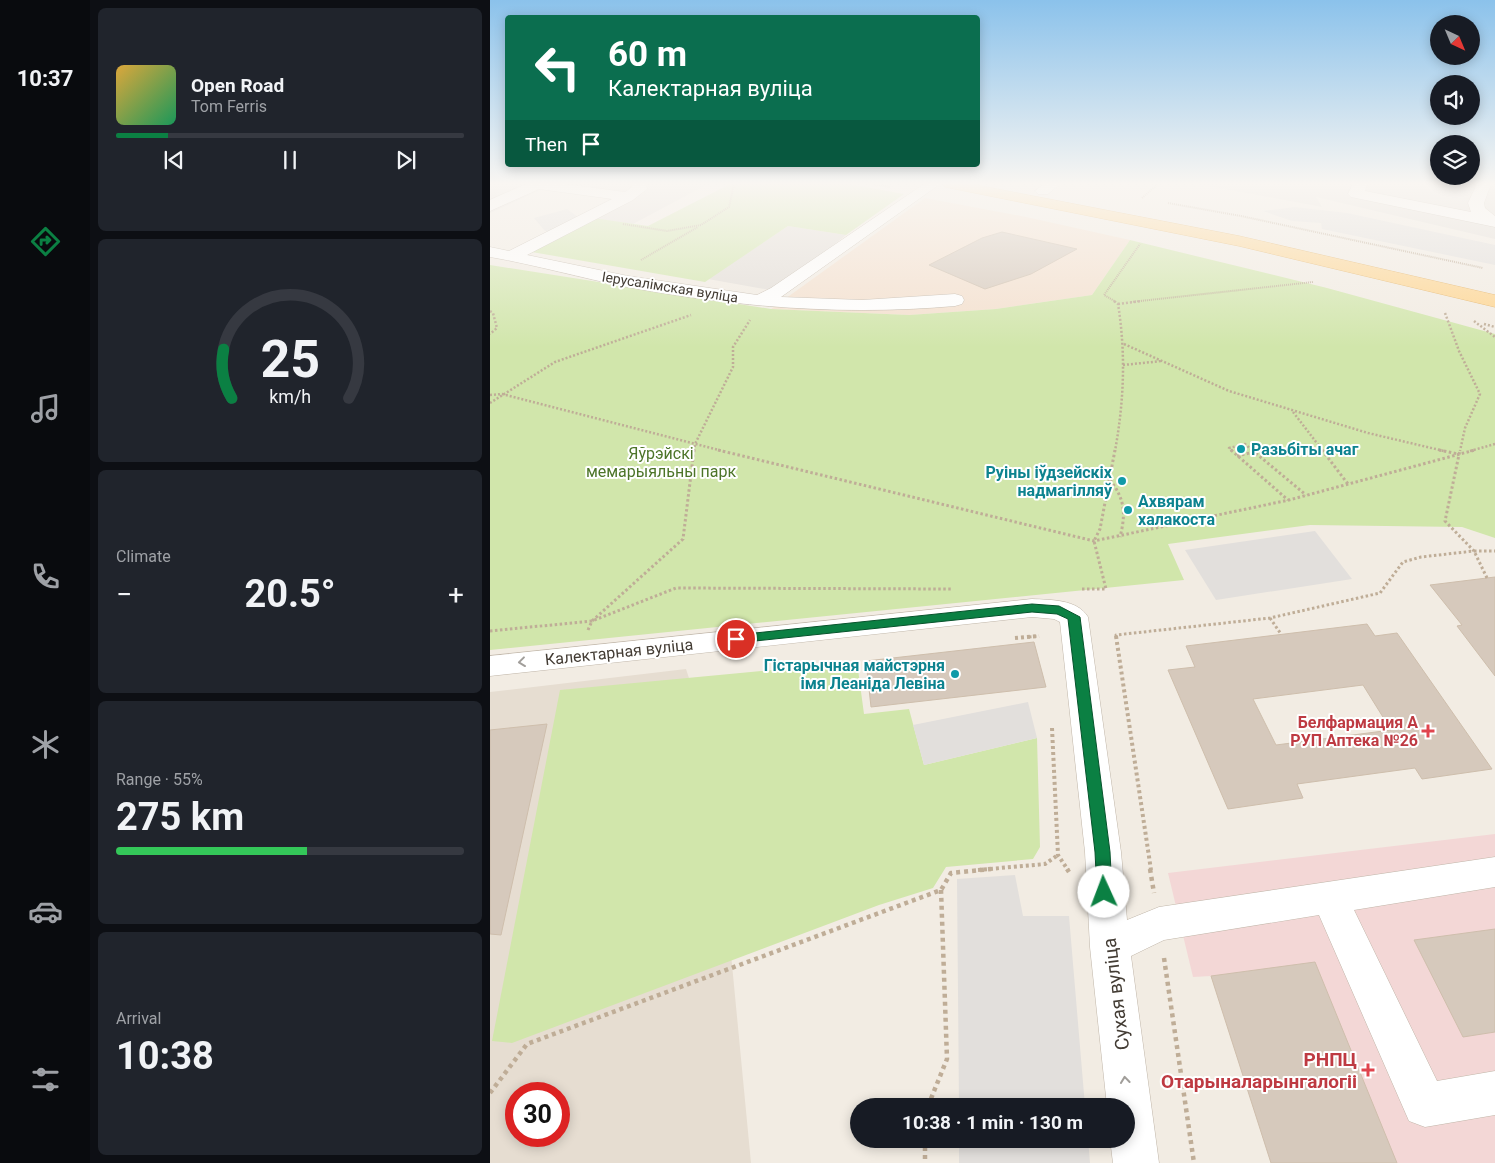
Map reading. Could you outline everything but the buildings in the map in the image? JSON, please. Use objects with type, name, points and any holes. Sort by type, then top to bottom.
[{"type":"main road","points":[[1225,238],[1495,301]]},
{"type":"main road","points":[[1280,238],[1495,288]]},
{"type":"street","points":[[512,256],[547,238]]},
{"type":"street","points":[[764,299],[777,292],[853,238]]},
{"type":"street","points":[[738,299],[810,248]]},
{"type":"street","name":"Іерусалімская вуліца","points":[[490,252],[612,278],[738,299],[764,299],[810,304],[908,306],[955,300]]},
{"type":"street","points":[[796,277],[818,280]]},
{"type":"street","name":"Калектарная вуліца","points":[[490,666],[1032,608],[1059,610],[1075,603]]},
{"type":"street","name":"Сухая вуліца","points":[[1075,603],[1103,852],[1110,947],[1136,1163]]},
{"type":"street","points":[[1110,947],[1159,924],[1329,896],[1495,872]]},
{"type":"street","points":[[1329,896],[1425,1105],[1495,1093]]},
{"type":"path","points":[[612,278],[679,238]]},
{"type":"path","points":[[1143,238],[1104,295],[1118,304],[1316,282]]},
{"type":"path","points":[[1345,238],[1483,268]]},
{"type":"path","points":[[490,403],[555,362],[738,299]]},
{"type":"path","points":[[577,656],[592,621],[683,539],[695,444],[733,367],[733,347],[764,299]]},
{"type":"path","points":[[1075,603],[1106,589],[1094,541],[1100,529],[1122,416],[1124,344],[1118,304]]},
{"type":"path","points":[[490,311],[493,313],[497,328],[490,334]]},
{"type":"path","points":[[1445,313],[1459,351],[1480,394],[1465,428],[1458,454],[1446,521],[1474,551],[1488,578]]},
{"type":"path","points":[[1474,321],[1495,337]]},
{"type":"path","points":[[1124,344],[1229,391],[1293,412],[1368,433],[1458,454]]},
{"type":"path","points":[[1123,365],[1162,361]]},
{"type":"path","points":[[490,395],[502,394],[695,444],[1094,541],[1306,496],[1495,444]]},
{"type":"path","points":[[1293,412],[1348,484]]},
{"type":"path","points":[[1289,500],[1228,448],[1245,444],[1306,496]]},
{"type":"path","points":[[1237,456],[1255,452]]},
{"type":"path","points":[[1110,480],[1123,497],[1124,522],[1120,537]]},
{"type":"path","points":[[1194,1163],[1159,924],[1145,844],[1116,635],[1270,618],[1380,593],[1403,562],[1421,557],[1474,551],[1495,551]]},
{"type":"path","points":[[490,631],[592,621],[676,588],[959,589]]},
{"type":"path","points":[[1270,618],[1281,634]]},
{"type":"path","points":[[1009,638],[1048,636]]},
{"type":"path","points":[[1052,723],[1058,854],[1071,876]]},
{"type":"path","points":[[931,1098],[947,1059],[942,890],[951,873],[1045,864],[1058,854]]},
{"type":"path","points":[[490,1093],[527,1044],[942,890]]},
{"type":"path","points":[[925,1148],[925,1163]]},
{"type":"shaded area","points":[[769,238],[842,238],[776,291],[708,279]]},
{"type":"shaded area","points":[[869,238],[1122,238],[1130,240],[1092,295],[996,309],[909,315],[771,309]]},
{"type":"shaded area","points":[[1367,238],[1464,238],[1495,245],[1495,265]]},
{"type":"shaded area","points":[[1315,531],[1352,579],[1216,600],[1185,550]]},
{"type":"shaded area","points":[[686,669],[711,745],[751,1163],[490,1163],[490,692]]},
{"type":"shaded area","points":[[1028,702],[1037,738],[924,765],[913,725]]},
{"type":"shaded area","name":"РНПЦ Отарыналарынгалогіі","points":[[1495,834],[1495,1163],[1271,1163],[1211,976],[1193,977],[1168,873]]},
{"type":"shaded area","points":[[1015,875],[1023,916],[1069,916],[1084,1098],[959,1098],[957,879]]},
{"type":"shaded area","points":[[959,1148],[1089,1148],[1090,1163],[959,1163]]},
{"type":"green space","points":[[552,238],[770,238],[705,282],[526,251]]},
{"type":"green space","name":"Яўрэйскі мемарыяльны парк","points":[[1130,240],[1327,288],[1495,334],[1495,538],[1462,527],[1310,525],[1168,544],[1184,580],[490,650],[490,265],[771,309],[909,315],[996,309],[1092,295]]},
{"type":"green space","points":[[857,662],[864,714],[909,709],[924,765],[1037,738],[1040,847],[1033,859],[946,867],[933,888],[879,905],[512,1043],[492,1041],[560,690]]},
{"type":"place","name":"Разьбіты ачаг","points":[[1241,449]]},
{"type":"place","name":"Руіны іўдзейскіх надмагілляў","points":[[1122,481]]},
{"type":"place","name":"Ахвярам халакоста","points":[[1128,510]]},
{"type":"place","name":"Гістарычная майстэрня імя Леаніда Левіна","points":[[955,674]]},
{"type":"place","name":"Белфармация А РУП Аптека №26","points":[[1428,731]]},
{"type":"place","name":"РНПЦ Отарыналарынгалогіі","points":[[1368,1070]]},
{"type":"route","points":[[736,639],[1032,608],[1059,610],[1074,617],[1103,852],[1104,892]]}]
